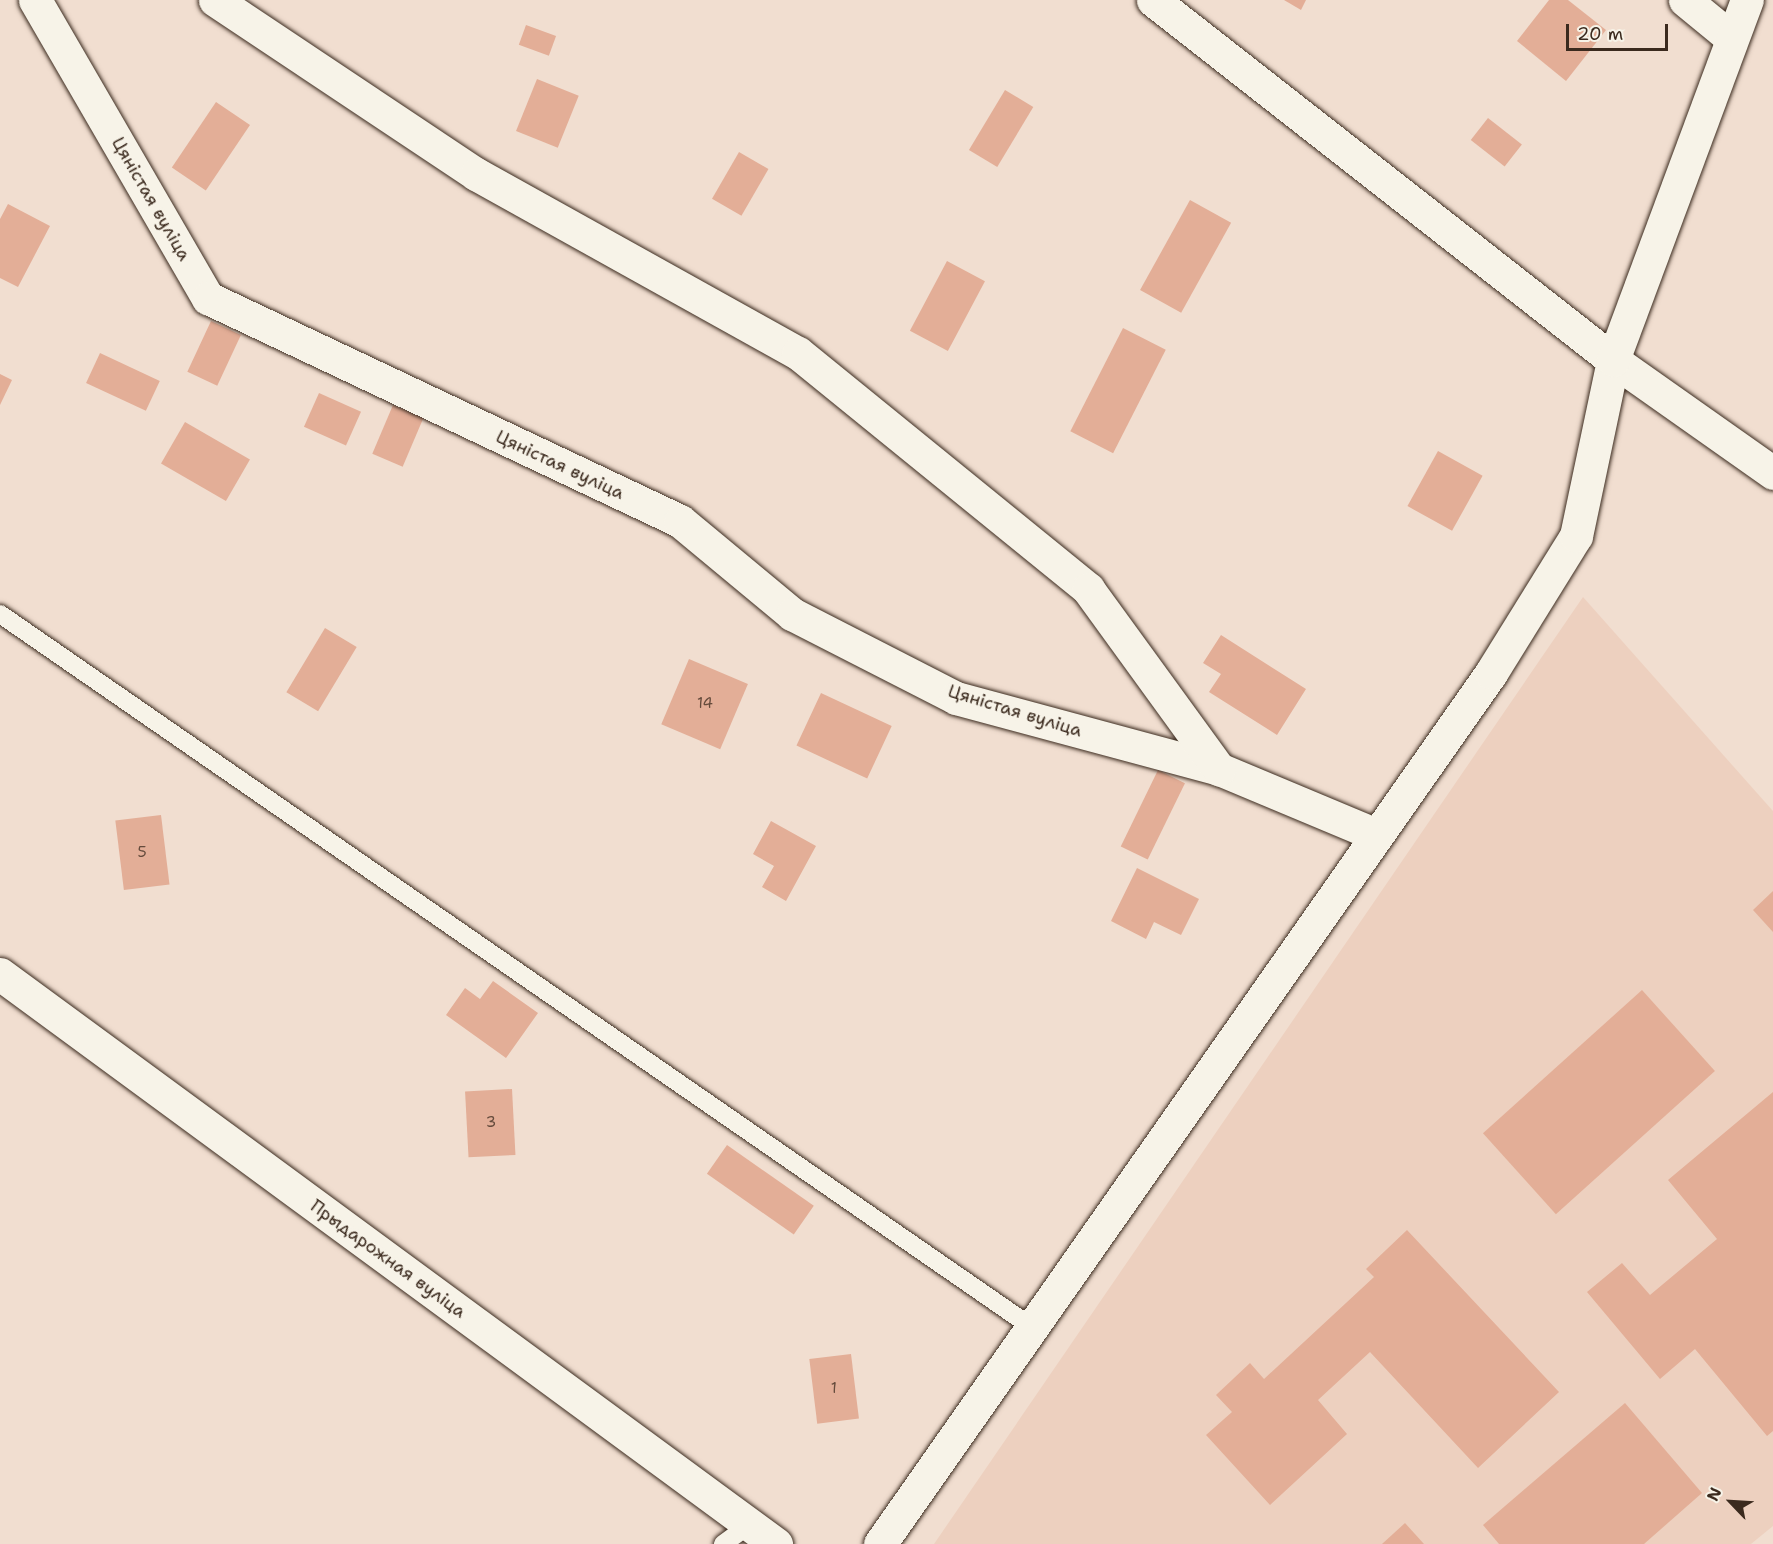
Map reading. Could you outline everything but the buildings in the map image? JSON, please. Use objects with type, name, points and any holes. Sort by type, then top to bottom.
[{"type":"street","name":"Цяністая вуліца","points":[[35,0],[208,298],[680,521],[792,614],[956,698],[1219,769],[1377,835]]},
{"type":"street","points":[[215,0],[476,174],[798,353],[1088,589],[1219,769]]},
{"type":"street","points":[[1153,0],[1613,360],[1773,473]]},
{"type":"street","points":[[1684,0],[1730,37]]},
{"type":"street","points":[[880,1544],[1491,673],[1576,536],[1613,360],[1730,37],[1747,0]]},
{"type":"street","name":"Прыдарожная вуліца","points":[[0,974],[752,1523],[776,1544]]},
{"type":"lane","points":[[0,614],[1033,1328]]},
{"type":"lane","points":[[723,1544],[752,1523]]},
{"type":"shaded area","points":[[1583,597],[1773,811],[1773,1526],[1751,1544],[934,1544]]}]
